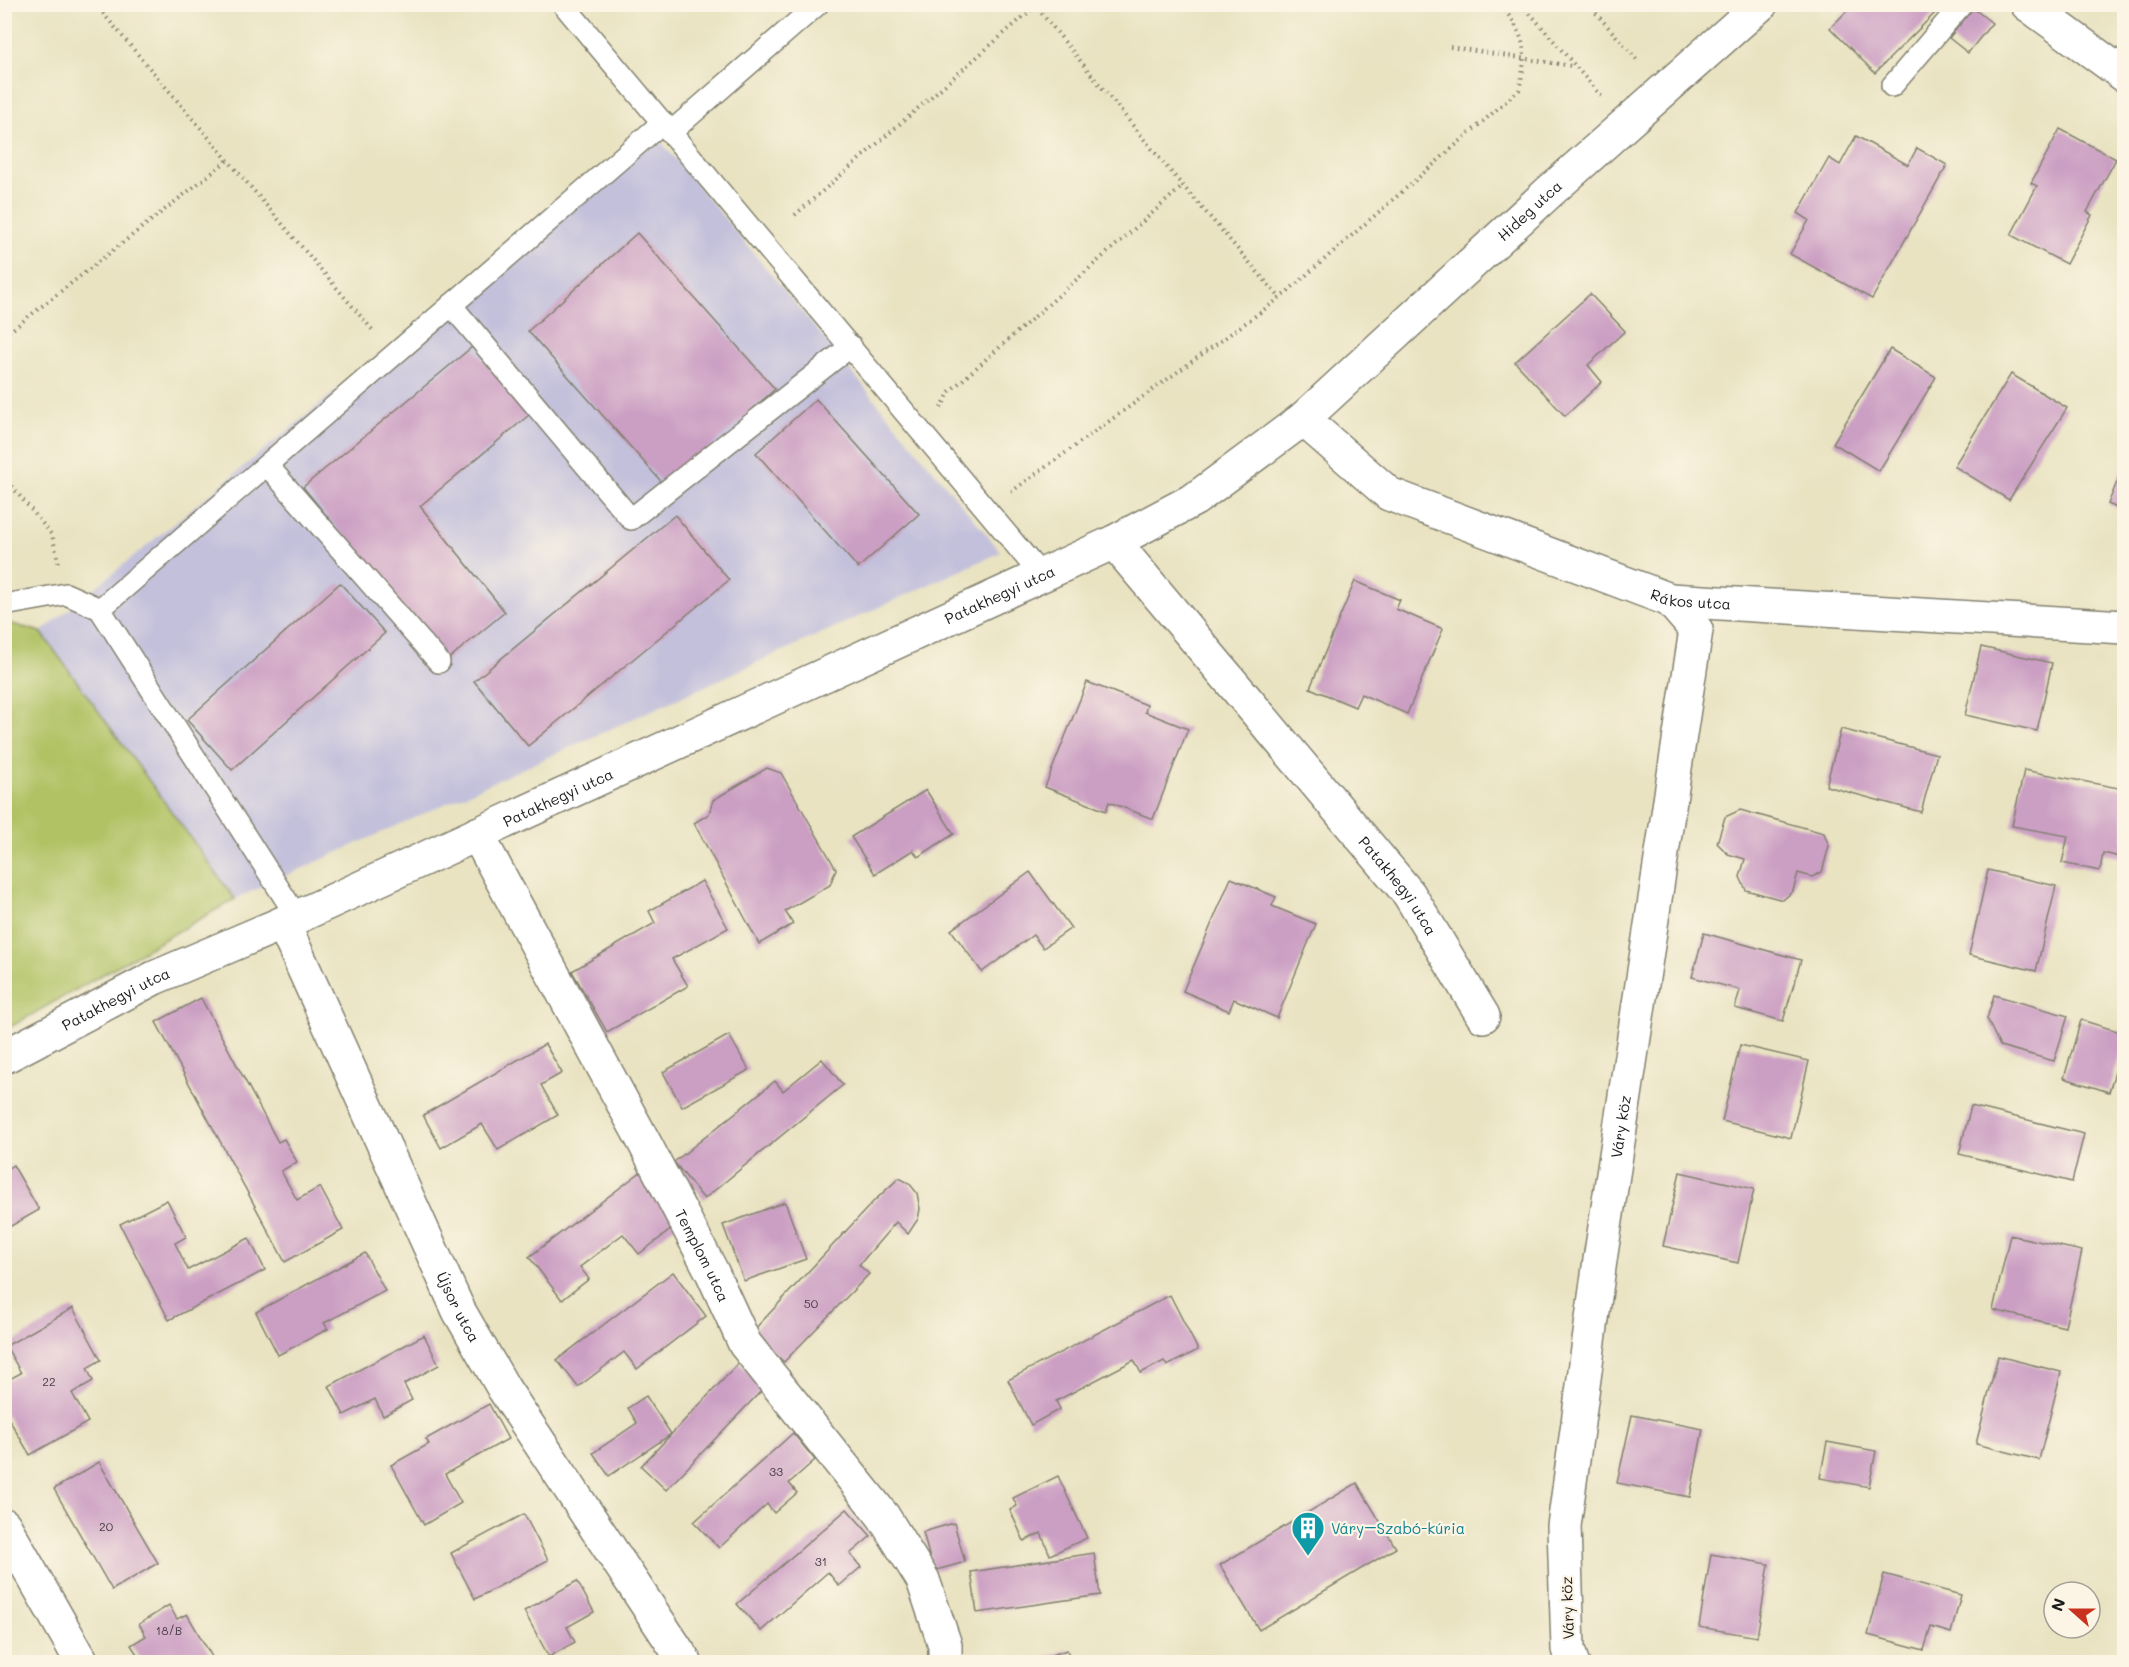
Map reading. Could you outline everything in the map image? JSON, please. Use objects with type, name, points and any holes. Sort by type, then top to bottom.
[{"type":"street","name":"Hideg utca","points":[[1303,419],[1548,193],[1761,4]]},
{"type":"street","points":[[2027,4],[2124,75]]},
{"type":"street","name":"Patakhegyi utca","points":[[4,1057],[154,978],[290,920],[1114,542],[1196,499],[1303,419]]},
{"type":"street","name":"Rákos utca","points":[[1303,419],[1389,494],[1670,600],[2124,627]]},
{"type":"street","name":"Patakhegyi utca","points":[[1114,542],[1409,894],[1483,1016]]},
{"type":"street","name":"Váry köz","points":[[1572,1662],[1568,1649],[1564,1526],[1600,1260],[1696,630],[1670,600]]},
{"type":"street","name":"Templom utca","points":[[477,834],[644,1142],[712,1272],[745,1344],[883,1516],[923,1580],[945,1645],[945,1662]]},
{"type":"street","name":"Újsor utca","points":[[290,920],[459,1311],[504,1389],[685,1662]]},
{"type":"street","points":[[4,1525],[82,1662]]},
{"type":"lane","points":[[563,4],[1041,575]]},
{"type":"lane","points":[[100,609],[451,306],[818,4]]},
{"type":"lane","points":[[1892,86],[1962,4]]},
{"type":"lane","points":[[451,306],[631,519],[851,346]]},
{"type":"lane","points":[[267,465],[440,662]]},
{"type":"lane","points":[[4,605],[66,594],[100,609],[290,920]]},
{"type":"path","points":[[95,4],[394,355]]},
{"type":"path","points":[[987,510],[1280,298],[1519,90],[1526,59],[1518,26],[1500,4]]},
{"type":"path","points":[[1522,4],[1573,66],[1626,124]]},
{"type":"path","points":[[1588,4],[1665,90]]},
{"type":"path","points":[[795,215],[1036,5],[1183,186],[1280,298]]},
{"type":"path","points":[[1450,47],[1573,66]]},
{"type":"path","points":[[4,336],[228,160]]},
{"type":"path","points":[[927,438],[950,391],[1183,186]]},
{"type":"path","points":[[4,477],[52,535],[66,594]]},
{"type":"shaded area","points":[[653,132],[1001,552],[235,899],[41,632]]},
{"type":"green space","points":[[5,622],[41,632],[235,899],[5,1030]]},
{"type":"building","points":[[1854,4],[1944,4],[1875,73],[1830,28]]},
{"type":"building","points":[[1973,8],[1992,23],[1968,53],[1949,38]]},
{"type":"building","points":[[2060,129],[2116,159],[2087,212],[2092,215],[2066,264],[2011,235],[2037,186],[2031,183]]},
{"type":"building","points":[[1856,136],[1908,165],[1917,148],[1947,165],[1872,299],[1790,254],[1809,220],[1798,213],[1829,158],[1840,165]]},
{"type":"building","points":[[637,233],[775,389],[666,487],[528,331]]},
{"type":"building","points":[[1590,294],[1625,331],[1588,365],[1602,382],[1565,416],[1515,362]]},
{"type":"building","points":[[472,347],[529,415],[420,506],[505,612],[446,661],[303,487]]},
{"type":"building","points":[[1890,349],[1936,377],[1879,471],[1833,443]]},
{"type":"building","points":[[2011,374],[2067,408],[2009,500],[1954,466]]},
{"type":"building","points":[[816,399],[919,514],[858,568],[756,453]]},
{"type":"building","points":[[2124,465],[2124,511],[2108,504]]},
{"type":"building","points":[[675,515],[729,580],[528,746],[474,681]]},
{"type":"building","points":[[1355,581],[1400,600],[1396,609],[1443,629],[1407,714],[1361,694],[1355,707],[1310,688]]},
{"type":"building","points":[[340,583],[385,633],[232,770],[187,720]]},
{"type":"building","points":[[1981,647],[2052,663],[2037,731],[1965,715]]},
{"type":"building","points":[[1087,682],[1147,705],[1145,712],[1188,729],[1153,819],[1109,802],[1106,811],[1045,787]]},
{"type":"building","points":[[1841,729],[1937,754],[1921,812],[1826,786]]},
{"type":"building","points":[[767,768],[781,773],[836,869],[830,885],[785,911],[793,924],[759,944],[694,823],[709,814],[713,800]]},
{"type":"building","points":[[2024,770],[2124,789],[2124,858],[2103,853],[2100,871],[2062,863],[2068,836],[2012,826]]},
{"type":"building","points":[[926,790],[954,834],[918,857],[913,850],[875,874],[851,837]]},
{"type":"building","points":[[1740,810],[1824,833],[1829,846],[1822,872],[1812,877],[1798,873],[1793,891],[1783,900],[1746,890],[1740,877],[1745,859],[1728,854],[1717,843],[1725,817]]},
{"type":"building","points":[[1988,870],[2056,886],[2036,971],[1969,955]]},
{"type":"building","points":[[1030,872],[1071,928],[1043,948],[1033,935],[982,972],[951,930]]},
{"type":"building","points":[[1231,878],[1276,897],[1272,906],[1316,924],[1277,1018],[1234,999],[1229,1011],[1183,991]]},
{"type":"building","points":[[702,881],[728,928],[672,959],[688,986],[607,1032],[572,971],[655,923],[649,911]]},
{"type":"building","points":[[1704,933],[1801,960],[1783,1021],[1735,1008],[1740,990],[1692,977]]},
{"type":"building","points":[[1994,995],[2068,1016],[2054,1061],[2000,1046],[1987,1019]]},
{"type":"building","points":[[201,998],[278,1142],[284,1139],[297,1162],[281,1171],[297,1200],[320,1187],[343,1230],[285,1262],[156,1022]]},
{"type":"building","points":[[2081,1020],[2124,1033],[2124,1042],[2109,1092],[2064,1078]]},
{"type":"building","points":[[729,1035],[749,1070],[682,1107],[663,1072]]},
{"type":"building","points":[[545,1044],[562,1073],[541,1085],[558,1115],[498,1150],[482,1124],[441,1148],[423,1115]]},
{"type":"building","points":[[1740,1045],[1809,1061],[1791,1138],[1722,1121]]},
{"type":"building","points":[[822,1059],[843,1085],[704,1199],[674,1162],[775,1081],[783,1091]]},
{"type":"building","points":[[1971,1106],[2084,1134],[2072,1182],[1959,1154]]},
{"type":"building","points":[[13,1165],[39,1210],[4,1230],[4,1171]]},
{"type":"building","points":[[642,1171],[681,1222],[639,1254],[623,1234],[580,1267],[589,1279],[562,1300],[529,1257]]},
{"type":"building","points":[[1680,1172],[1754,1189],[1738,1263],[1663,1246]]},
{"type":"building","points":[[899,1178],[909,1183],[917,1193],[920,1209],[918,1219],[908,1234],[896,1222],[859,1265],[869,1274],[784,1362],[752,1332],[873,1202]]},
{"type":"building","points":[[167,1200],[186,1237],[175,1243],[188,1270],[249,1238],[265,1270],[169,1320],[120,1224]]},
{"type":"building","points":[[785,1202],[806,1259],[744,1281],[723,1225]]},
{"type":"building","points":[[2010,1235],[2082,1251],[2065,1327],[1993,1310]]},
{"type":"building","points":[[365,1253],[385,1291],[324,1323],[328,1329],[278,1355],[256,1312]]},
{"type":"building","points":[[673,1272],[706,1316],[637,1369],[624,1352],[578,1387],[557,1360]]},
{"type":"building","points":[[1170,1295],[1198,1350],[1167,1366],[1164,1361],[1141,1373],[1134,1360],[1056,1401],[1060,1409],[1031,1425],[1008,1380]]},
{"type":"building","points":[[73,1308],[101,1360],[87,1368],[93,1381],[72,1393],[88,1422],[30,1455],[4,1411],[4,1382],[21,1373],[6,1346]]},
{"type":"building","points":[[424,1335],[439,1365],[404,1384],[412,1400],[383,1416],[375,1399],[344,1415],[329,1386]]},
{"type":"building","points":[[1998,1356],[2061,1372],[2039,1460],[1976,1444]]},
{"type":"building","points":[[739,1363],[764,1388],[666,1490],[641,1466]]},
{"type":"building","points":[[646,1396],[671,1434],[609,1476],[593,1453],[637,1423],[628,1408]]},
{"type":"building","points":[[489,1404],[508,1439],[445,1474],[461,1503],[424,1525],[391,1465],[429,1444],[426,1439]]},
{"type":"building","points":[[1632,1415],[1703,1429],[1690,1497],[1617,1483]]},
{"type":"building","points":[[793,1433],[815,1460],[789,1483],[797,1493],[774,1513],[767,1504],[719,1548],[694,1522]]},
{"type":"building","points":[[1827,1442],[1876,1451],[1869,1487],[1820,1478]]},
{"type":"building","points":[[99,1462],[158,1563],[112,1590],[54,1489]]},
{"type":"building","points":[[1058,1476],[1087,1538],[1050,1555],[1041,1533],[1024,1541],[1010,1510],[1017,1506],[1013,1498]]},
{"type":"building","name":"Váry–Szabó-kúria","points":[[1357,1483],[1396,1548],[1259,1630],[1220,1565]]},
{"type":"building","points":[[847,1509],[871,1536],[850,1554],[861,1567],[839,1586],[828,1572],[761,1631],[737,1604]]},
{"type":"building","points":[[524,1514],[548,1560],[475,1599],[451,1553]]},
{"type":"building","points":[[954,1523],[965,1562],[933,1571],[923,1532]]},
{"type":"building","points":[[1094,1553],[1100,1595],[977,1613],[971,1572]]},
{"type":"building","points":[[1711,1554],[1769,1564],[1757,1637],[1699,1627]]},
{"type":"building","points":[[1884,1574],[1961,1595],[1951,1633],[1931,1627],[1924,1650],[1868,1635]]},
{"type":"building","points":[[577,1581],[594,1612],[567,1627],[575,1642],[549,1657],[524,1611]]},
{"type":"building","points":[[169,1605],[177,1619],[187,1614],[215,1662],[142,1662],[131,1645],[146,1636],[139,1624]]},
{"type":"building","points":[[1067,1650],[1072,1662],[1031,1662]]},
{"type":"place","name":"Váry–Szabó-kúria","points":[[1308,1557]]}]
